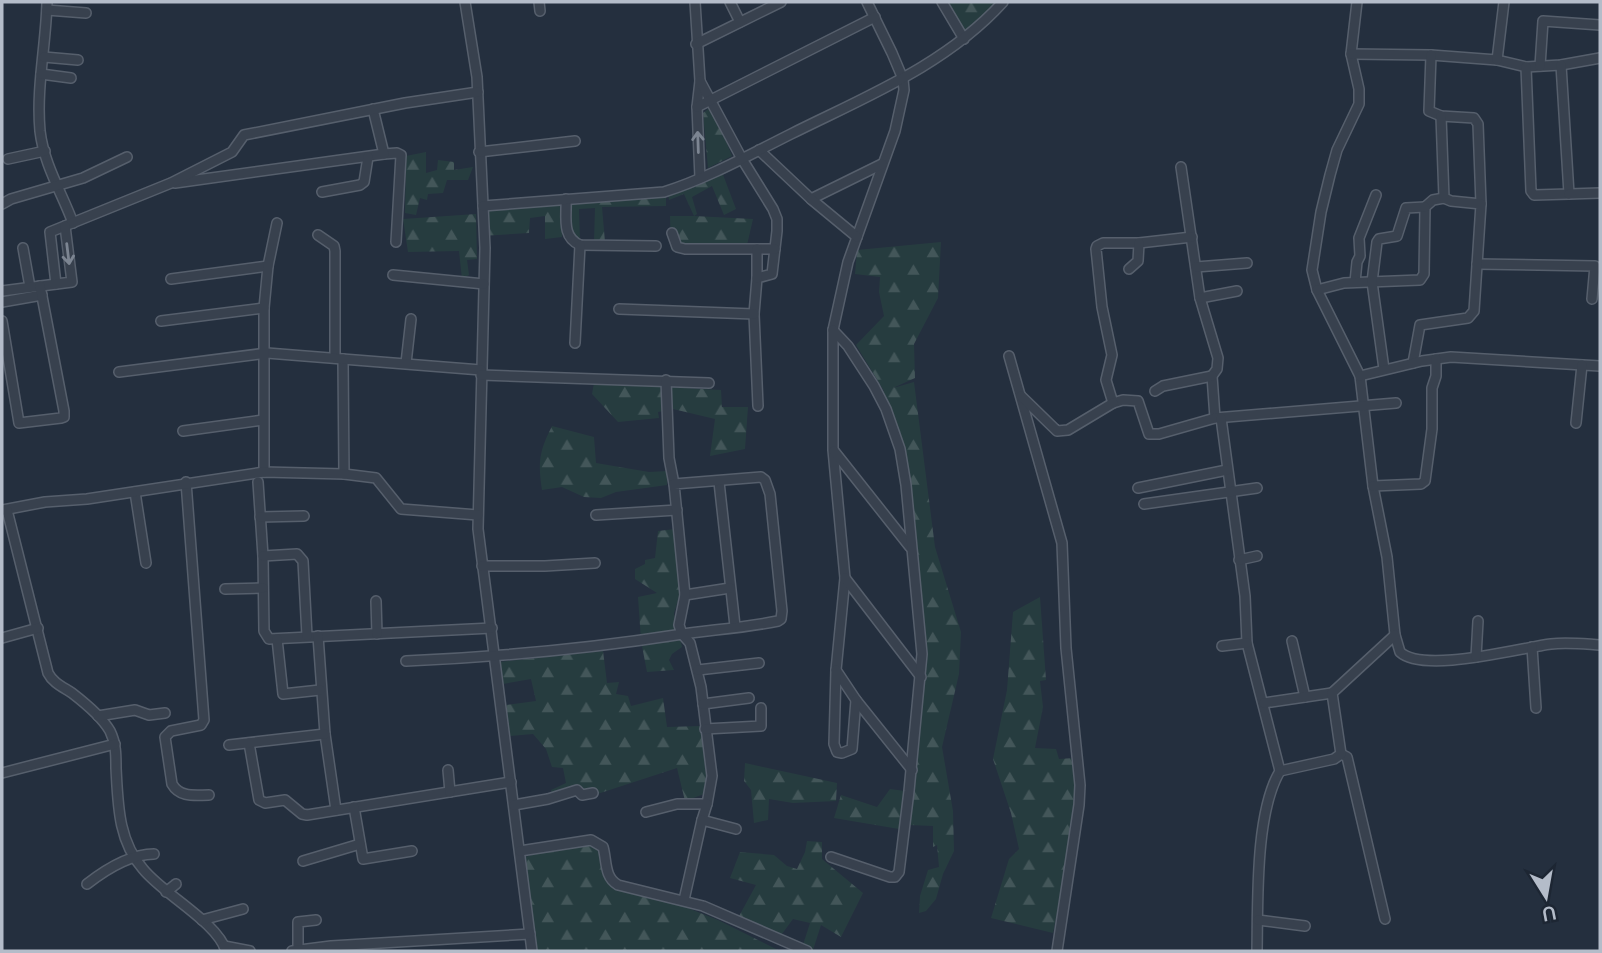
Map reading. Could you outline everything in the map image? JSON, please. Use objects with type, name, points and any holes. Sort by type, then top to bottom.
[{"type":"street","points":[[465,2],[478,92],[484,284],[478,515],[482,566],[532,951]]},
{"type":"street","points":[[695,2],[700,178]]},
{"type":"street","points":[[730,2],[740,22]]},
{"type":"street","points":[[696,44],[781,2]]},
{"type":"street","points":[[856,700],[852,749],[837,752],[834,744],[836,670],[845,578],[833,450],[834,330],[848,262],[903,103],[903,79],[867,2]]},
{"type":"street","points":[[942,2],[964,40]]},
{"type":"street","points":[[482,206],[664,192],[700,178],[903,79],[964,40],[1003,2]]},
{"type":"street","points":[[1357,2],[1351,54],[1359,89],[1359,104],[1337,150],[1321,212],[1312,270],[1317,290],[1360,376],[1373,486],[1387,557],[1395,635],[1400,652],[1411,659],[1438,660],[1565,643],[1600,645]]},
{"type":"street","points":[[1497,60],[1504,2]]},
{"type":"street","points":[[2,302],[37,289],[72,282],[69,225],[40,131],[41,74],[47,6],[86,13]]},
{"type":"street","points":[[697,107],[875,17]]},
{"type":"street","points":[[1541,66],[1543,21],[1600,25]]},
{"type":"street","points":[[1351,54],[1431,55],[1497,60],[1526,67],[1561,65],[1600,58]]},
{"type":"street","points":[[1413,363],[1420,325],[1472,316],[1477,264],[1480,204],[1476,120],[1441,116],[1429,111],[1431,55]]},
{"type":"street","points":[[44,57],[78,60]]},
{"type":"street","points":[[1561,65],[1569,194]]},
{"type":"street","points":[[1526,67],[1531,191],[1534,195],[1600,193]]},
{"type":"street","points":[[41,74],[71,78]]},
{"type":"street","points":[[699,81],[773,209],[776,219],[772,274],[757,278]]},
{"type":"street","points":[[56,284],[50,232],[171,183],[232,152],[244,135],[373,109],[478,92]]},
{"type":"street","points":[[373,109],[384,154]]},
{"type":"street","points":[[1441,116],[1444,198]]},
{"type":"street","points":[[479,152],[575,141]]},
{"type":"street","points":[[759,150],[811,199],[857,237]]},
{"type":"street","points":[[8,159],[45,151]]},
{"type":"street","points":[[171,183],[397,153],[401,155],[396,242]]},
{"type":"street","points":[[2,204],[83,178],[127,157]]},
{"type":"street","points":[[322,192],[364,182],[368,157]]},
{"type":"street","points":[[811,199],[882,164]]},
{"type":"street","points":[[1155,391],[1163,386],[1212,376],[1217,369],[1218,358],[1200,298],[1181,167]]},
{"type":"street","points":[[1355,282],[1360,256],[1359,238],[1376,195]]},
{"type":"street","points":[[1384,369],[1372,282],[1377,241],[1397,236],[1406,208],[1425,206],[1432,200],[1444,198],[1480,204]]},
{"type":"street","points":[[566,199],[567,233],[571,241],[580,245],[656,246]]},
{"type":"street","points":[[1317,290],[1355,282],[1416,281],[1423,278],[1425,206]]},
{"type":"street","points":[[264,471],[264,308],[268,267],[277,223]]},
{"type":"street","points":[[672,233],[677,247],[775,249]]},
{"type":"street","points":[[318,235],[334,246],[335,251],[344,474]]},
{"type":"street","points":[[1114,403],[1106,380],[1112,355],[1102,307],[1097,246],[1103,243],[1139,243],[1192,237]]},
{"type":"street","points":[[1129,269],[1138,261],[1139,243]]},
{"type":"street","points":[[575,343],[580,245]]},
{"type":"street","points":[[2,321],[19,423],[64,417],[37,289],[23,248]]},
{"type":"street","points":[[757,249],[754,314],[758,406]]},
{"type":"street","points":[[1196,267],[1247,263]]},
{"type":"street","points":[[1477,264],[1595,266],[1591,299]]},
{"type":"street","points":[[171,279],[268,267]]},
{"type":"street","points":[[393,275],[484,284]]},
{"type":"street","points":[[2,291],[37,289]]},
{"type":"street","points":[[1200,298],[1237,291]]},
{"type":"street","points":[[161,321],[264,308]]},
{"type":"street","points":[[619,309],[754,314]]},
{"type":"street","points":[[406,363],[411,319]]},
{"type":"street","points":[[831,857],[895,877],[899,872],[921,677],[920,635],[906,485],[900,449],[892,423],[874,386],[834,330]]},
{"type":"street","points":[[119,372],[262,354],[406,363],[481,372],[709,383]]},
{"type":"street","points":[[1009,356],[1062,543],[1066,648],[1080,785],[1057,951]]},
{"type":"street","points":[[1360,376],[1436,359],[1470,357],[1600,366]]},
{"type":"street","points":[[1373,486],[1421,484],[1424,481],[1433,429],[1432,397],[1436,359]]},
{"type":"street","points":[[1576,423],[1582,365]]},
{"type":"street","points":[[1212,376],[1245,596],[1247,643],[1265,703],[1280,771],[1266,804],[1257,951]]},
{"type":"street","points":[[666,380],[669,458],[685,595],[679,617],[679,635]]},
{"type":"street","points":[[1019,394],[1057,431],[1068,430],[1114,403],[1124,400],[1138,401],[1147,433],[1152,435],[1218,418],[1396,403]]},
{"type":"street","points":[[183,431],[264,420]]},
{"type":"street","points":[[833,450],[910,547]]},
{"type":"street","points":[[1138,488],[1227,470]]},
{"type":"street","points":[[250,951],[225,949],[217,934],[166,892],[134,858],[121,827],[114,744],[109,730],[98,716],[74,695],[51,680],[4,510],[264,471],[344,474],[378,480],[401,509],[478,515]]},
{"type":"street","points":[[406,661],[495,657],[679,635],[781,619],[770,494],[765,480],[754,477],[674,484]]},
{"type":"street","points":[[186,482],[204,720],[201,725],[171,731],[165,737],[175,790],[183,794],[209,795]]},
{"type":"street","points":[[258,482],[264,556],[265,635],[269,639],[492,628]]},
{"type":"street","points":[[719,482],[735,626]]},
{"type":"street","points":[[1144,504],[1257,488]]},
{"type":"street","points":[[135,492],[146,562]]},
{"type":"street","points":[[596,515],[677,510]]},
{"type":"street","points":[[260,517],[304,516]]},
{"type":"street","points":[[264,556],[298,554],[301,557],[305,570],[307,636]]},
{"type":"street","points":[[1239,560],[1257,556]]},
{"type":"street","points":[[482,566],[595,563]]},
{"type":"street","points":[[845,578],[921,677]]},
{"type":"street","points":[[225,589],[263,588]]},
{"type":"street","points":[[685,595],[730,588]]},
{"type":"street","points":[[376,601],[377,634]]},
{"type":"street","points":[[1476,657],[1478,621]]},
{"type":"street","points":[[2,638],[38,628]]},
{"type":"street","points":[[679,635],[690,643],[698,670],[712,775],[684,900]]},
{"type":"street","points":[[1265,703],[1332,693],[1395,635]]},
{"type":"street","points":[[318,636],[324,734],[337,810]]},
{"type":"street","points":[[277,639],[283,694],[320,690]]},
{"type":"street","points":[[1292,640],[1305,697]]},
{"type":"street","points":[[1222,646],[1247,643]]},
{"type":"street","points":[[1532,647],[1536,708]]},
{"type":"street","points":[[698,670],[759,663]]},
{"type":"street","points":[[836,670],[856,700],[912,770]]},
{"type":"street","points":[[1332,693],[1341,754]]},
{"type":"street","points":[[703,704],[749,698]]},
{"type":"street","points":[[705,729],[761,726],[761,708]]},
{"type":"street","points":[[98,716],[135,710],[149,715],[165,713]]},
{"type":"street","points":[[229,745],[324,734]]},
{"type":"street","points":[[249,743],[259,800],[285,800],[307,815],[511,782]]},
{"type":"street","points":[[2,773],[114,744]]},
{"type":"street","points":[[1280,771],[1334,759],[1341,754]]},
{"type":"street","points":[[1341,754],[1347,757],[1385,919]]},
{"type":"street","points":[[448,771],[450,792]]},
{"type":"street","points":[[514,805],[577,790],[582,795],[593,793]]},
{"type":"street","points":[[646,812],[677,804],[706,804]]},
{"type":"street","points":[[354,807],[363,859],[412,851]]},
{"type":"street","points":[[702,820],[736,829]]},
{"type":"street","points":[[520,851],[596,841],[603,847],[606,869],[613,882],[684,900],[733,917],[807,951]]},
{"type":"street","points":[[303,861],[359,844]]},
{"type":"street","points":[[87,884],[98,875],[134,858],[154,854]]},
{"type":"street","points":[[166,892],[176,884]]},
{"type":"street","points":[[202,920],[243,909]]},
{"type":"street","points":[[316,920],[298,922],[295,951],[331,946],[530,934]]},
{"type":"street","points":[[1258,920],[1305,926]]},
{"type":"green space","points":[[945,2],[964,2],[998,2],[965,36]]},
{"type":"green space","points":[[712,106],[732,156],[708,168],[703,113]]},
{"type":"green space","points":[[426,152],[426,173],[437,170],[438,160],[454,162],[454,170],[473,167],[468,180],[447,180],[443,193],[428,194],[427,200],[420,198],[416,215],[405,213],[406,156]]},
{"type":"green space","points":[[722,172],[736,209],[724,215],[712,186],[692,197],[697,214],[694,216],[684,194],[669,200],[668,194]]},
{"type":"green space","points":[[666,196],[666,206],[602,207],[605,242],[594,242],[595,208],[579,209],[580,241],[572,240],[570,201]]},
{"type":"green space","points":[[562,204],[562,237],[545,239],[545,216],[530,218],[529,233],[481,236],[481,210]]},
{"type":"green space","points":[[476,214],[477,259],[467,260],[469,275],[462,279],[459,251],[408,252],[403,219]]},
{"type":"green space","points":[[670,216],[753,219],[747,245],[671,250]]},
{"type":"green space","points":[[941,242],[938,298],[914,344],[915,378],[893,388],[914,382],[935,547],[961,632],[959,674],[942,747],[953,811],[954,851],[943,874],[936,899],[926,911],[919,913],[920,896],[928,870],[939,867],[937,845],[933,847],[933,826],[910,825],[906,811],[921,635],[899,440],[880,392],[884,391],[856,345],[884,316],[879,292],[880,277],[855,274],[857,250]]},
{"type":"green space","points":[[594,383],[721,390],[722,407],[748,407],[745,449],[710,456],[715,419],[673,409],[658,412],[659,418],[618,422],[592,394]]},
{"type":"green space","points":[[552,426],[594,437],[596,463],[649,472],[668,471],[667,485],[616,492],[601,498],[584,497],[562,487],[542,490],[541,457]]},
{"type":"green space","points":[[675,529],[680,595],[674,613],[677,630],[641,640],[638,597],[657,593],[635,579],[635,569],[645,564],[645,560],[655,558],[658,531]]},
{"type":"green space","points":[[1040,597],[1046,680],[1040,681],[1043,707],[1035,748],[1056,749],[1059,759],[1074,758],[1080,796],[1053,933],[991,918],[1009,859],[1019,849],[1011,813],[993,759],[1007,690],[1013,612]]},
{"type":"green space","points":[[680,638],[682,647],[672,654],[669,660],[674,670],[647,672],[642,646]]},
{"type":"green space","points":[[603,651],[607,683],[619,682],[616,694],[628,696],[631,706],[663,698],[667,727],[701,726],[708,777],[704,794],[685,801],[677,768],[585,798],[576,790],[553,798],[551,790],[566,783],[563,768],[552,767],[546,749],[533,734],[510,736],[506,705],[536,701],[531,679],[503,684],[499,662]]},
{"type":"green space","points":[[745,763],[837,783],[836,801],[793,803],[769,799],[768,820],[754,823],[751,790],[744,781]]},
{"type":"green space","points":[[890,789],[905,791],[899,829],[834,818],[841,795],[877,807]]},
{"type":"green space","points":[[807,841],[822,842],[822,859],[863,893],[841,937],[821,925],[813,950],[802,948],[810,923],[793,919],[779,938],[738,918],[756,885],[730,878],[740,852],[774,855],[787,866],[797,869]]},
{"type":"green space","points":[[582,842],[596,842],[618,887],[665,899],[718,920],[780,951],[531,951],[521,858]]}]
